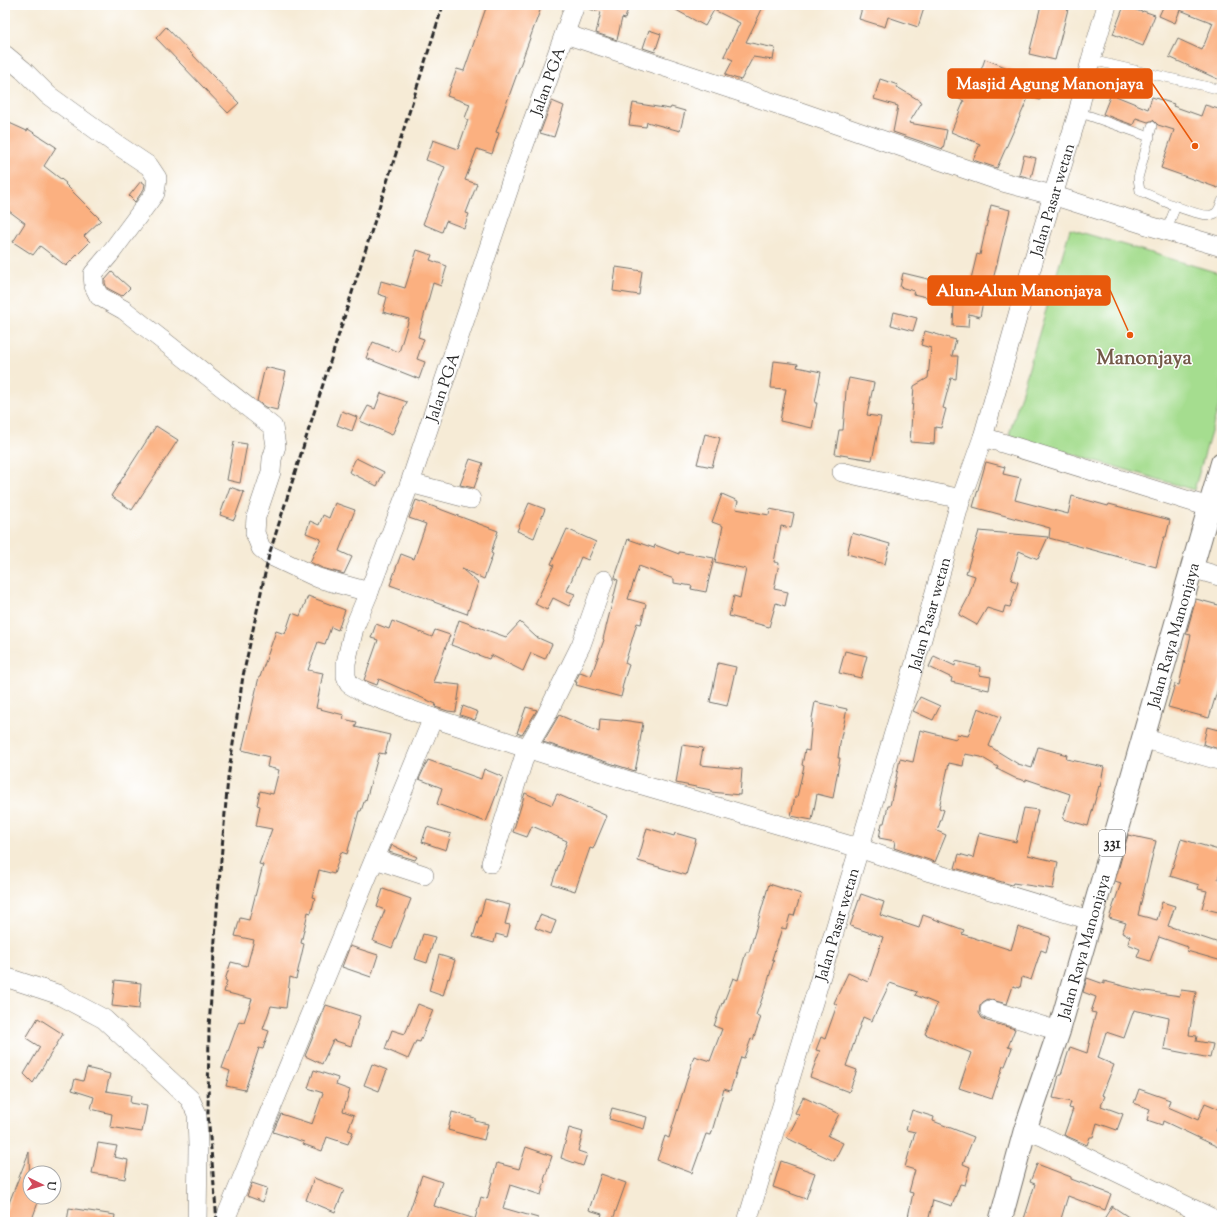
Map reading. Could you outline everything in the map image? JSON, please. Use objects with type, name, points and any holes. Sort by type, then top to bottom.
[{"type":"main road","name":"Jalan Raya Manonjaya","points":[[1000,1222],[1025,1130],[1059,1031],[1191,568],[1221,469]]},
{"type":"street","name":"Jalan PGA","points":[[433,718],[366,694],[349,684],[346,676],[346,663],[354,628],[410,484],[515,170],[575,5]]},
{"type":"street","name":"Jalan Pasar wetan","points":[[747,1222],[918,653],[961,499],[983,437],[1052,195],[1078,114],[1091,60],[1107,5]]},
{"type":"street","points":[[565,34],[788,108],[1003,182],[1052,195],[1222,247]]},
{"type":"street","points":[[5,55],[23,70],[48,95],[149,166],[157,178],[155,193],[93,274],[94,286],[99,296],[124,310],[273,427],[276,446],[272,460],[271,472],[256,517],[254,533],[261,548],[269,556],[318,578],[369,592]]},
{"type":"street","points":[[983,437],[1209,507]]},
{"type":"street","points":[[842,472],[961,499]]},
{"type":"street","points":[[410,484],[471,499]]},
{"type":"street","points":[[1191,568],[1222,576]]},
{"type":"street","points":[[491,863],[527,748],[546,716],[581,645],[604,580]]},
{"type":"street","points":[[224,1222],[433,718],[642,785],[860,848],[930,872],[1090,920]]},
{"type":"street","points":[[1142,738],[1222,761]]},
{"type":"street","points":[[375,859],[424,875]]},
{"type":"street","points":[[5,976],[57,994],[104,1019],[190,1099],[197,1114],[197,1222]]},
{"type":"street","points":[[990,1010],[1059,1031]]},
{"type":"street","points":[[1025,1130],[1042,1136],[1220,1222]]},
{"type":"lane","points":[[1091,60],[1222,90]]},
{"type":"lane","points":[[1078,114],[1090,116],[1150,137]]},
{"type":"lane","points":[[1152,126],[1138,178],[1140,191],[1176,206],[1204,215],[1214,215],[1219,211],[1222,201]]},
{"type":"lane","points":[[1166,231],[1176,206]]},
{"type":"green space","points":[[1070,229],[1222,274],[1222,395],[1194,490],[1009,435]]},
{"type":"building","points":[[487,5],[542,5],[496,132],[499,133],[492,154],[477,149],[465,180],[477,184],[466,213],[469,214],[464,228],[446,221],[442,232],[423,224],[445,167],[426,160],[433,140],[458,149],[468,120],[465,118],[470,104],[447,96],[457,69],[464,71]]},
{"type":"building","points":[[590,5],[629,5],[625,19],[622,18],[617,40],[596,33],[601,12],[589,9]]},
{"type":"building","points":[[667,5],[764,5],[746,42],[775,48],[773,60],[753,57],[741,80],[725,75],[733,60],[724,56],[740,23],[714,10],[705,26]]},
{"type":"building","points":[[860,5],[925,5],[918,27],[888,17],[885,27],[859,19],[862,8]]},
{"type":"building","points":[[1041,5],[1069,5],[1055,60],[1029,54]]},
{"type":"building","points":[[1164,5],[1222,5],[1222,81],[1169,57],[1178,39],[1202,50],[1213,23],[1180,10],[1175,23],[1159,16]]},
{"type":"building","points":[[1124,6],[1155,15],[1143,46],[1113,34]]},
{"type":"building","points":[[166,27],[239,103],[228,113],[156,38]]},
{"type":"building","points":[[649,30],[661,34],[655,52],[643,48]]},
{"type":"building","points":[[985,59],[1046,83],[1040,100],[1029,96],[997,168],[973,160],[980,144],[951,132],[964,101],[951,95],[956,82],[974,90]]},
{"type":"building","points":[[880,79],[898,85],[897,87],[922,102],[909,123],[947,130],[943,149],[893,132],[898,106],[874,99]]},
{"type":"building","points":[[1111,94],[1148,109],[1152,97],[1174,104],[1173,106],[1201,116],[1205,105],[1222,110],[1222,177],[1218,188],[1161,168],[1174,130],[1158,125],[1153,120],[1148,122],[1136,118],[1133,125],[1103,114]]},
{"type":"building","points":[[552,101],[564,106],[554,137],[540,133]]},
{"type":"building","points":[[633,103],[670,109],[671,107],[685,111],[680,131],[647,122],[646,127],[629,125]]},
{"type":"building","points":[[5,121],[27,131],[28,129],[56,147],[44,166],[66,183],[65,184],[101,220],[84,236],[90,242],[66,266],[40,246],[33,255],[13,242],[25,223],[5,208]]},
{"type":"building","points":[[1024,155],[1036,158],[1031,178],[1019,175]]},
{"type":"building","points":[[141,181],[145,184],[144,189],[135,202],[129,196]]},
{"type":"building","points":[[991,205],[1010,210],[991,288],[986,286],[980,317],[969,314],[968,327],[953,326],[954,306],[949,305],[949,302],[913,294],[914,291],[900,287],[903,273],[953,285],[954,280],[970,283],[977,254],[980,255]]},
{"type":"building","points":[[417,250],[432,255],[430,260],[447,266],[441,286],[433,283],[418,337],[424,339],[417,359],[425,362],[419,379],[366,358],[373,342],[399,352],[409,319],[383,312],[387,297],[378,294],[381,281],[405,288]]},
{"type":"building","points":[[616,267],[642,271],[639,295],[613,291]]},
{"type":"building","points":[[112,272],[130,288],[122,296],[107,288],[105,280]]},
{"type":"building","points":[[894,312],[917,318],[913,331],[891,325]]},
{"type":"building","points":[[925,331],[956,340],[952,356],[958,356],[956,379],[951,378],[943,408],[946,409],[941,428],[935,427],[934,444],[910,442],[914,386],[928,378],[931,348],[921,345]]},
{"type":"building","points":[[774,361],[798,364],[797,367],[821,372],[812,428],[780,421],[786,389],[771,388]]},
{"type":"building","points":[[265,367],[286,372],[277,410],[265,407],[257,401]]},
{"type":"building","points":[[849,378],[874,383],[867,415],[881,417],[872,460],[835,454],[839,430],[843,430],[846,391]]},
{"type":"building","points":[[381,393],[407,402],[392,435],[360,421],[368,406],[375,409]]},
{"type":"building","points":[[342,411],[357,417],[352,431],[337,425]]},
{"type":"building","points":[[156,426],[178,440],[132,510],[111,496]]},
{"type":"building","points":[[705,434],[720,438],[712,467],[697,464]]},
{"type":"building","points":[[234,442],[247,444],[240,483],[227,480]]},
{"type":"building","points":[[356,458],[384,472],[377,486],[349,472]]},
{"type":"building","points":[[470,459],[483,463],[474,488],[460,485]]},
{"type":"building","points":[[986,462],[1005,467],[1003,474],[1021,478],[1015,500],[1068,514],[1072,496],[1170,520],[1156,567],[1049,538],[1050,528],[973,507]]},
{"type":"building","points":[[230,487],[244,492],[234,520],[220,515]]},
{"type":"building","points":[[722,494],[738,501],[736,509],[769,515],[770,509],[794,514],[791,528],[781,526],[774,562],[779,563],[774,589],[788,592],[785,606],[776,603],[769,627],[729,616],[734,596],[740,598],[746,569],[715,562],[723,526],[712,522]]},
{"type":"building","points":[[416,500],[498,531],[491,553],[493,554],[484,579],[462,569],[478,583],[467,614],[390,585],[401,554],[414,559],[426,524],[409,518]]},
{"type":"building","points":[[335,503],[355,510],[339,551],[352,557],[344,574],[322,568],[310,562],[321,539],[306,533],[310,521],[319,525],[323,515],[329,518]]},
{"type":"building","points":[[529,503],[545,509],[534,538],[517,531]]},
{"type":"building","points":[[567,529],[596,542],[588,560],[581,557],[567,591],[575,594],[569,606],[553,598],[547,610],[535,604],[554,565],[551,564]]},
{"type":"building","points":[[979,531],[1048,537],[1038,559],[1019,551],[1011,580],[1018,582],[1010,607],[1005,606],[1003,613],[987,608],[977,625],[959,615],[968,598],[975,576],[966,573]]},
{"type":"building","points":[[852,533],[890,544],[885,564],[847,554]]},
{"type":"building","points":[[628,539],[654,548],[655,545],[679,554],[679,552],[714,558],[706,592],[691,589],[692,586],[674,583],[674,579],[639,566],[628,599],[646,604],[641,624],[637,623],[625,663],[629,665],[624,680],[621,697],[576,685],[577,682],[575,682],[580,672],[591,676],[604,640],[603,639],[618,580],[615,579],[615,577]]},
{"type":"building","points":[[308,596],[345,610],[338,630],[331,627],[325,644],[318,642],[308,670],[323,673],[316,708],[344,715],[343,719],[357,722],[355,727],[390,735],[385,754],[379,753],[366,800],[365,799],[361,811],[359,811],[347,854],[341,852],[334,874],[319,870],[312,897],[315,898],[311,913],[308,912],[301,943],[304,944],[296,979],[290,977],[286,1008],[271,1006],[263,1029],[269,1031],[263,1049],[259,1048],[245,1090],[226,1086],[230,1071],[222,1068],[239,1021],[244,1022],[252,999],[224,992],[227,981],[225,980],[231,962],[247,966],[254,940],[235,936],[240,918],[249,920],[263,865],[259,864],[272,829],[256,826],[260,806],[257,805],[260,791],[273,794],[279,770],[267,767],[269,757],[242,750],[259,677],[276,631],[285,634],[292,613],[300,616]]},
{"type":"building","points":[[1196,599],[1222,606],[1222,675],[1209,718],[1168,707],[1175,684],[1179,685],[1191,635],[1186,634]]},
{"type":"building","points":[[459,620],[506,637],[520,622],[536,637],[552,644],[545,659],[531,653],[523,671],[491,655],[489,659],[451,645]]},
{"type":"building","points":[[392,621],[432,637],[435,630],[450,635],[433,682],[460,685],[456,712],[435,707],[436,704],[379,679],[377,685],[364,680],[378,640],[371,638],[376,624],[389,629]]},
{"type":"building","points":[[845,651],[867,656],[861,678],[839,673]]},
{"type":"building","points":[[934,656],[955,666],[956,661],[980,667],[979,675],[991,677],[989,690],[951,682],[952,678],[929,667]]},
{"type":"building","points":[[718,663],[736,667],[727,706],[710,702]]},
{"type":"building","points":[[920,697],[940,706],[933,720],[913,711]]},
{"type":"building","points":[[815,702],[847,709],[841,737],[838,758],[840,758],[833,798],[817,794],[812,820],[791,816],[804,766],[802,765],[805,750],[809,751]]},
{"type":"building","points":[[463,706],[478,712],[475,720],[460,715]]},
{"type":"building","points":[[526,707],[537,710],[522,735],[517,733]]},
{"type":"building","points":[[978,708],[1001,717],[989,746],[1018,764],[1032,768],[1038,747],[1067,755],[1066,759],[1104,767],[1100,787],[1099,786],[1088,826],[1063,819],[1070,794],[1026,779],[1026,781],[1015,778],[997,769],[998,767],[981,757],[965,754],[963,766],[949,763],[939,808],[944,810],[937,831],[946,835],[935,862],[894,848],[895,841],[879,838],[882,823],[884,823],[888,806],[890,806],[900,759],[913,762],[920,730],[956,739],[957,734],[968,736]]},
{"type":"building","points":[[559,715],[599,732],[600,719],[643,723],[635,771],[543,742]]},
{"type":"building","points":[[1207,727],[1222,731],[1222,750],[1203,744]]},
{"type":"building","points":[[682,745],[703,748],[700,765],[742,769],[740,795],[711,792],[711,790],[676,783]]},
{"type":"building","points":[[428,760],[481,779],[484,769],[503,777],[486,822],[437,804],[442,788],[419,779]]},
{"type":"building","points":[[525,793],[552,805],[557,794],[607,816],[593,849],[590,848],[575,891],[552,884],[567,841],[532,826],[527,837],[513,832]]},
{"type":"building","points":[[1024,808],[1038,810],[1028,855],[1058,862],[1053,889],[1013,883],[1012,885],[955,868],[959,854],[973,858],[979,833],[1016,842]]},
{"type":"building","points":[[427,827],[451,834],[446,850],[422,842]]},
{"type":"building","points":[[647,828],[674,836],[675,833],[696,839],[686,875],[638,861]]},
{"type":"building","points":[[1128,835],[1156,841],[1138,915],[1157,920],[1162,902],[1175,906],[1168,926],[1222,944],[1222,961],[1187,951],[1188,947],[1159,937],[1150,961],[1137,957],[1140,949],[1128,944],[1130,936],[1122,933],[1126,923],[1109,918],[1121,883],[1115,881]]},
{"type":"building","points":[[1181,839],[1222,851],[1222,864],[1218,879],[1222,880],[1222,913],[1202,908],[1207,891],[1198,889],[1199,885],[1170,876]]},
{"type":"building","points":[[392,845],[417,857],[415,860],[389,852]]},
{"type":"building","points":[[769,884],[801,894],[794,916],[790,915],[786,929],[782,928],[772,959],[774,960],[766,988],[756,1015],[761,1017],[753,1040],[751,1039],[744,1058],[741,1057],[730,1091],[724,1089],[711,1135],[706,1134],[692,1173],[657,1160],[665,1136],[669,1138],[694,1056],[710,1061],[722,1029],[714,1026],[733,978],[738,980],[746,952],[749,952]]},
{"type":"building","points":[[383,889],[411,899],[392,948],[373,941],[385,910],[377,907]]},
{"type":"building","points":[[861,894],[884,902],[880,915],[919,928],[923,915],[964,930],[962,934],[1011,950],[1018,927],[1050,937],[1046,952],[1041,950],[1031,980],[1022,977],[1020,988],[1013,986],[1007,1004],[988,999],[980,1006],[979,1013],[982,1018],[987,1021],[1015,1029],[1008,1047],[1012,1048],[1005,1066],[1003,1066],[992,1099],[959,1088],[971,1053],[925,1034],[937,1004],[915,995],[917,992],[890,983],[872,1021],[863,1017],[846,1066],[857,1070],[849,1092],[810,1077],[820,1051],[816,1050],[821,1037],[825,1039],[837,1005],[834,1003],[848,973],[868,982],[883,937],[850,926]]},
{"type":"building","points":[[485,899],[510,905],[505,924],[510,925],[507,937],[496,934],[494,943],[473,937]]},
{"type":"building","points":[[540,915],[556,921],[551,934],[535,928]]},
{"type":"building","points":[[423,934],[435,937],[427,963],[415,959]]},
{"type":"building","points":[[350,946],[378,955],[371,977],[342,967]]},
{"type":"building","points":[[439,955],[455,960],[443,996],[429,991]]},
{"type":"building","points":[[1087,978],[1104,984],[1104,981],[1146,992],[1180,996],[1181,990],[1196,992],[1189,1035],[1197,1036],[1196,1041],[1213,1044],[1210,1058],[1164,1049],[1169,1018],[1134,1010],[1124,1038],[1106,1032],[1098,1058],[1114,1065],[1102,1095],[1105,1096],[1101,1106],[1123,1114],[1117,1130],[1097,1123],[1093,1137],[1090,1137],[1087,1145],[1064,1135],[1073,1109],[1069,1108],[1071,1102],[1053,1098],[1059,1075],[1061,1075],[1070,1047],[1087,1053],[1096,1013],[1091,1012],[1096,997],[1083,992]]},
{"type":"building","points":[[115,980],[141,983],[139,1009],[112,1006]]},
{"type":"building","points":[[418,1004],[433,1010],[420,1042],[416,1041],[408,1059],[385,1049],[392,1030],[405,1034]]},
{"type":"building","points":[[326,1005],[360,1016],[351,1046],[333,1040],[322,1064],[305,1056]]},
{"type":"building","points":[[38,1018],[63,1034],[33,1083],[24,1074],[40,1047],[26,1038]]},
{"type":"building","points":[[372,1064],[387,1070],[379,1091],[364,1085]]},
{"type":"building","points":[[87,1068],[110,1074],[106,1091],[131,1095],[130,1103],[147,1106],[142,1132],[110,1127],[112,1114],[91,1109],[94,1097],[72,1090],[75,1079],[83,1081]]},
{"type":"building","points":[[314,1070],[338,1078],[336,1085],[350,1090],[343,1111],[354,1115],[348,1130],[353,1132],[348,1144],[327,1137],[322,1151],[303,1144],[304,1142],[273,1132],[281,1114],[312,1124],[323,1093],[308,1088]]},
{"type":"building","points":[[1139,1089],[1170,1100],[1168,1107],[1198,1120],[1205,1103],[1222,1110],[1222,1115],[1216,1131],[1222,1134],[1222,1139],[1218,1147],[1163,1121],[1162,1125],[1147,1120],[1150,1109],[1134,1103]]},
{"type":"building","points":[[803,1097],[839,1114],[828,1136],[843,1143],[834,1161],[787,1138],[799,1115],[795,1113]]},
{"type":"building","points":[[612,1108],[647,1117],[644,1129],[609,1119]]},
{"type":"building","points":[[912,1110],[934,1117],[933,1121],[974,1137],[963,1164],[970,1167],[965,1185],[960,1184],[952,1206],[933,1200],[928,1222],[907,1222],[913,1193],[909,1192],[915,1170],[905,1167],[915,1132],[906,1130]]},
{"type":"building","points":[[452,1112],[475,1118],[475,1121],[488,1124],[484,1140],[448,1130]]},
{"type":"building","points":[[569,1128],[583,1132],[578,1151],[587,1154],[583,1166],[561,1158]]},
{"type":"building","points":[[98,1143],[117,1146],[114,1157],[128,1160],[125,1179],[92,1173]]},
{"type":"building","points":[[526,1147],[552,1156],[541,1195],[510,1185],[503,1208],[538,1218],[538,1222],[420,1222],[407,1218],[422,1175],[442,1182],[434,1206],[475,1219],[481,1197],[487,1199],[497,1163],[519,1169]]},
{"type":"building","points":[[29,1152],[29,1165],[24,1165]]},
{"type":"building","points":[[781,1161],[815,1173],[806,1199],[773,1187]]},
{"type":"building","points":[[1037,1164],[1111,1194],[1105,1210],[1068,1196],[1060,1222],[1023,1222],[1035,1184],[1030,1182]]},
{"type":"building","points":[[22,1170],[22,1205],[37,1205],[31,1222],[5,1222],[5,1213]]},
{"type":"building","points":[[601,1174],[626,1183],[612,1222],[599,1222],[602,1214],[589,1210]]},
{"type":"building","points":[[314,1178],[344,1190],[335,1212],[306,1200]]},
{"type":"building","points":[[252,1183],[267,1188],[263,1202],[247,1196]]},
{"type":"building","points":[[1112,1206],[1136,1222],[1102,1222]]},
{"type":"building","points":[[69,1208],[115,1215],[114,1222],[67,1222]]},
{"type":"railway","points":[[217,1222],[208,1113],[209,1027],[228,778],[243,676],[269,555],[443,5]]},
{"type":"place","name":"Masjid Agung Manonjaya","points":[[1195,146]]},
{"type":"place","name":"Alun-Alun Manonjaya","points":[[1130,335]]},
{"type":"district","name":"Manonjaya","points":[[1144,357]]}]
